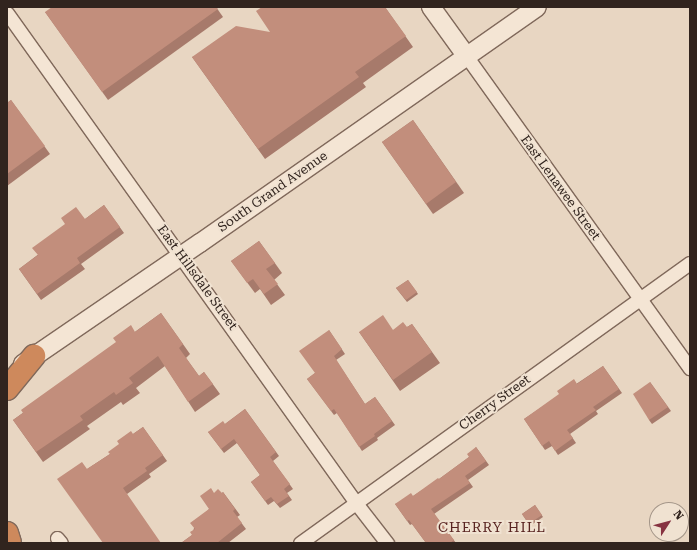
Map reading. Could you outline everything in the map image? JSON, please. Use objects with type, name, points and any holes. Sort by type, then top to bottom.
[{"type":"highway","points":[[7,389],[34,356]]},
{"type":"highway","points":[[7,533],[10,543]]},
{"type":"street","name":"East Lenawee Street","points":[[431,7],[690,368]]},
{"type":"street","name":"South Grand Avenue","points":[[7,374],[181,256],[537,7]]},
{"type":"street","name":"East Hillsdale Street","points":[[7,13],[356,503],[387,543]]},
{"type":"street","name":"Cherry Street","points":[[300,543],[690,263]]},
{"type":"building","points":[[52,7],[216,7],[218,9],[102,92],[45,12]]},
{"type":"building","points":[[262,7],[385,7],[406,36],[355,72],[359,77],[258,149],[192,57],[236,26],[270,32],[256,11]]},
{"type":"building","points":[[11,100],[45,146],[7,174],[7,103]]},
{"type":"building","points":[[413,120],[456,182],[426,204],[382,142]]},
{"type":"building","points":[[104,205],[120,227],[77,258],[80,263],[37,294],[19,269],[38,255],[32,248],[65,224],[61,218],[76,207],[85,219]]},
{"type":"building","points":[[259,241],[275,263],[266,269],[278,284],[264,294],[253,279],[247,283],[231,261]]},
{"type":"building","points":[[408,280],[417,292],[406,300],[396,288]]},
{"type":"building","points":[[161,313],[183,344],[179,348],[199,376],[204,372],[213,384],[188,402],[158,356],[129,378],[133,383],[116,395],[114,392],[80,416],[83,420],[36,452],[13,420],[23,413],[21,410],[116,342],[113,338],[131,325],[135,332]]},
{"type":"building","points":[[383,315],[393,330],[403,322],[407,327],[412,324],[432,352],[393,380],[359,332]]},
{"type":"building","points":[[329,330],[342,349],[334,356],[365,404],[375,397],[392,421],[374,434],[375,436],[359,447],[334,409],[331,411],[307,379],[315,373],[299,351]]},
{"type":"building","points":[[603,366],[619,389],[593,407],[596,410],[567,430],[573,438],[555,451],[549,441],[542,446],[524,419],[559,394],[557,391],[574,379],[577,384]]},
{"type":"building","points":[[650,382],[668,407],[649,420],[633,394]]},
{"type":"building","points":[[245,409],[276,452],[270,457],[290,484],[284,489],[289,496],[277,504],[271,497],[265,501],[251,482],[260,475],[234,439],[221,449],[208,432],[223,421],[225,424]]},
{"type":"building","points":[[143,427],[163,455],[145,468],[147,471],[123,488],[161,543],[103,543],[57,479],[82,462],[87,469],[110,454],[108,452],[119,444],[117,441],[131,431],[133,434]]},
{"type":"building","points":[[476,447],[486,461],[465,476],[470,483],[431,509],[454,540],[450,543],[426,543],[395,504],[411,493],[413,496],[438,478],[439,479],[469,457],[467,454]]},
{"type":"building","points":[[211,488],[214,493],[218,489],[222,493],[223,492],[235,509],[233,511],[242,523],[217,543],[181,543],[192,535],[190,532],[195,529],[190,523],[209,509],[200,496]]},
{"type":"building","points":[[535,505],[542,515],[529,524],[522,514]]},
{"type":"district","name":"CHERRY HILL","points":[[492,527]]}]
